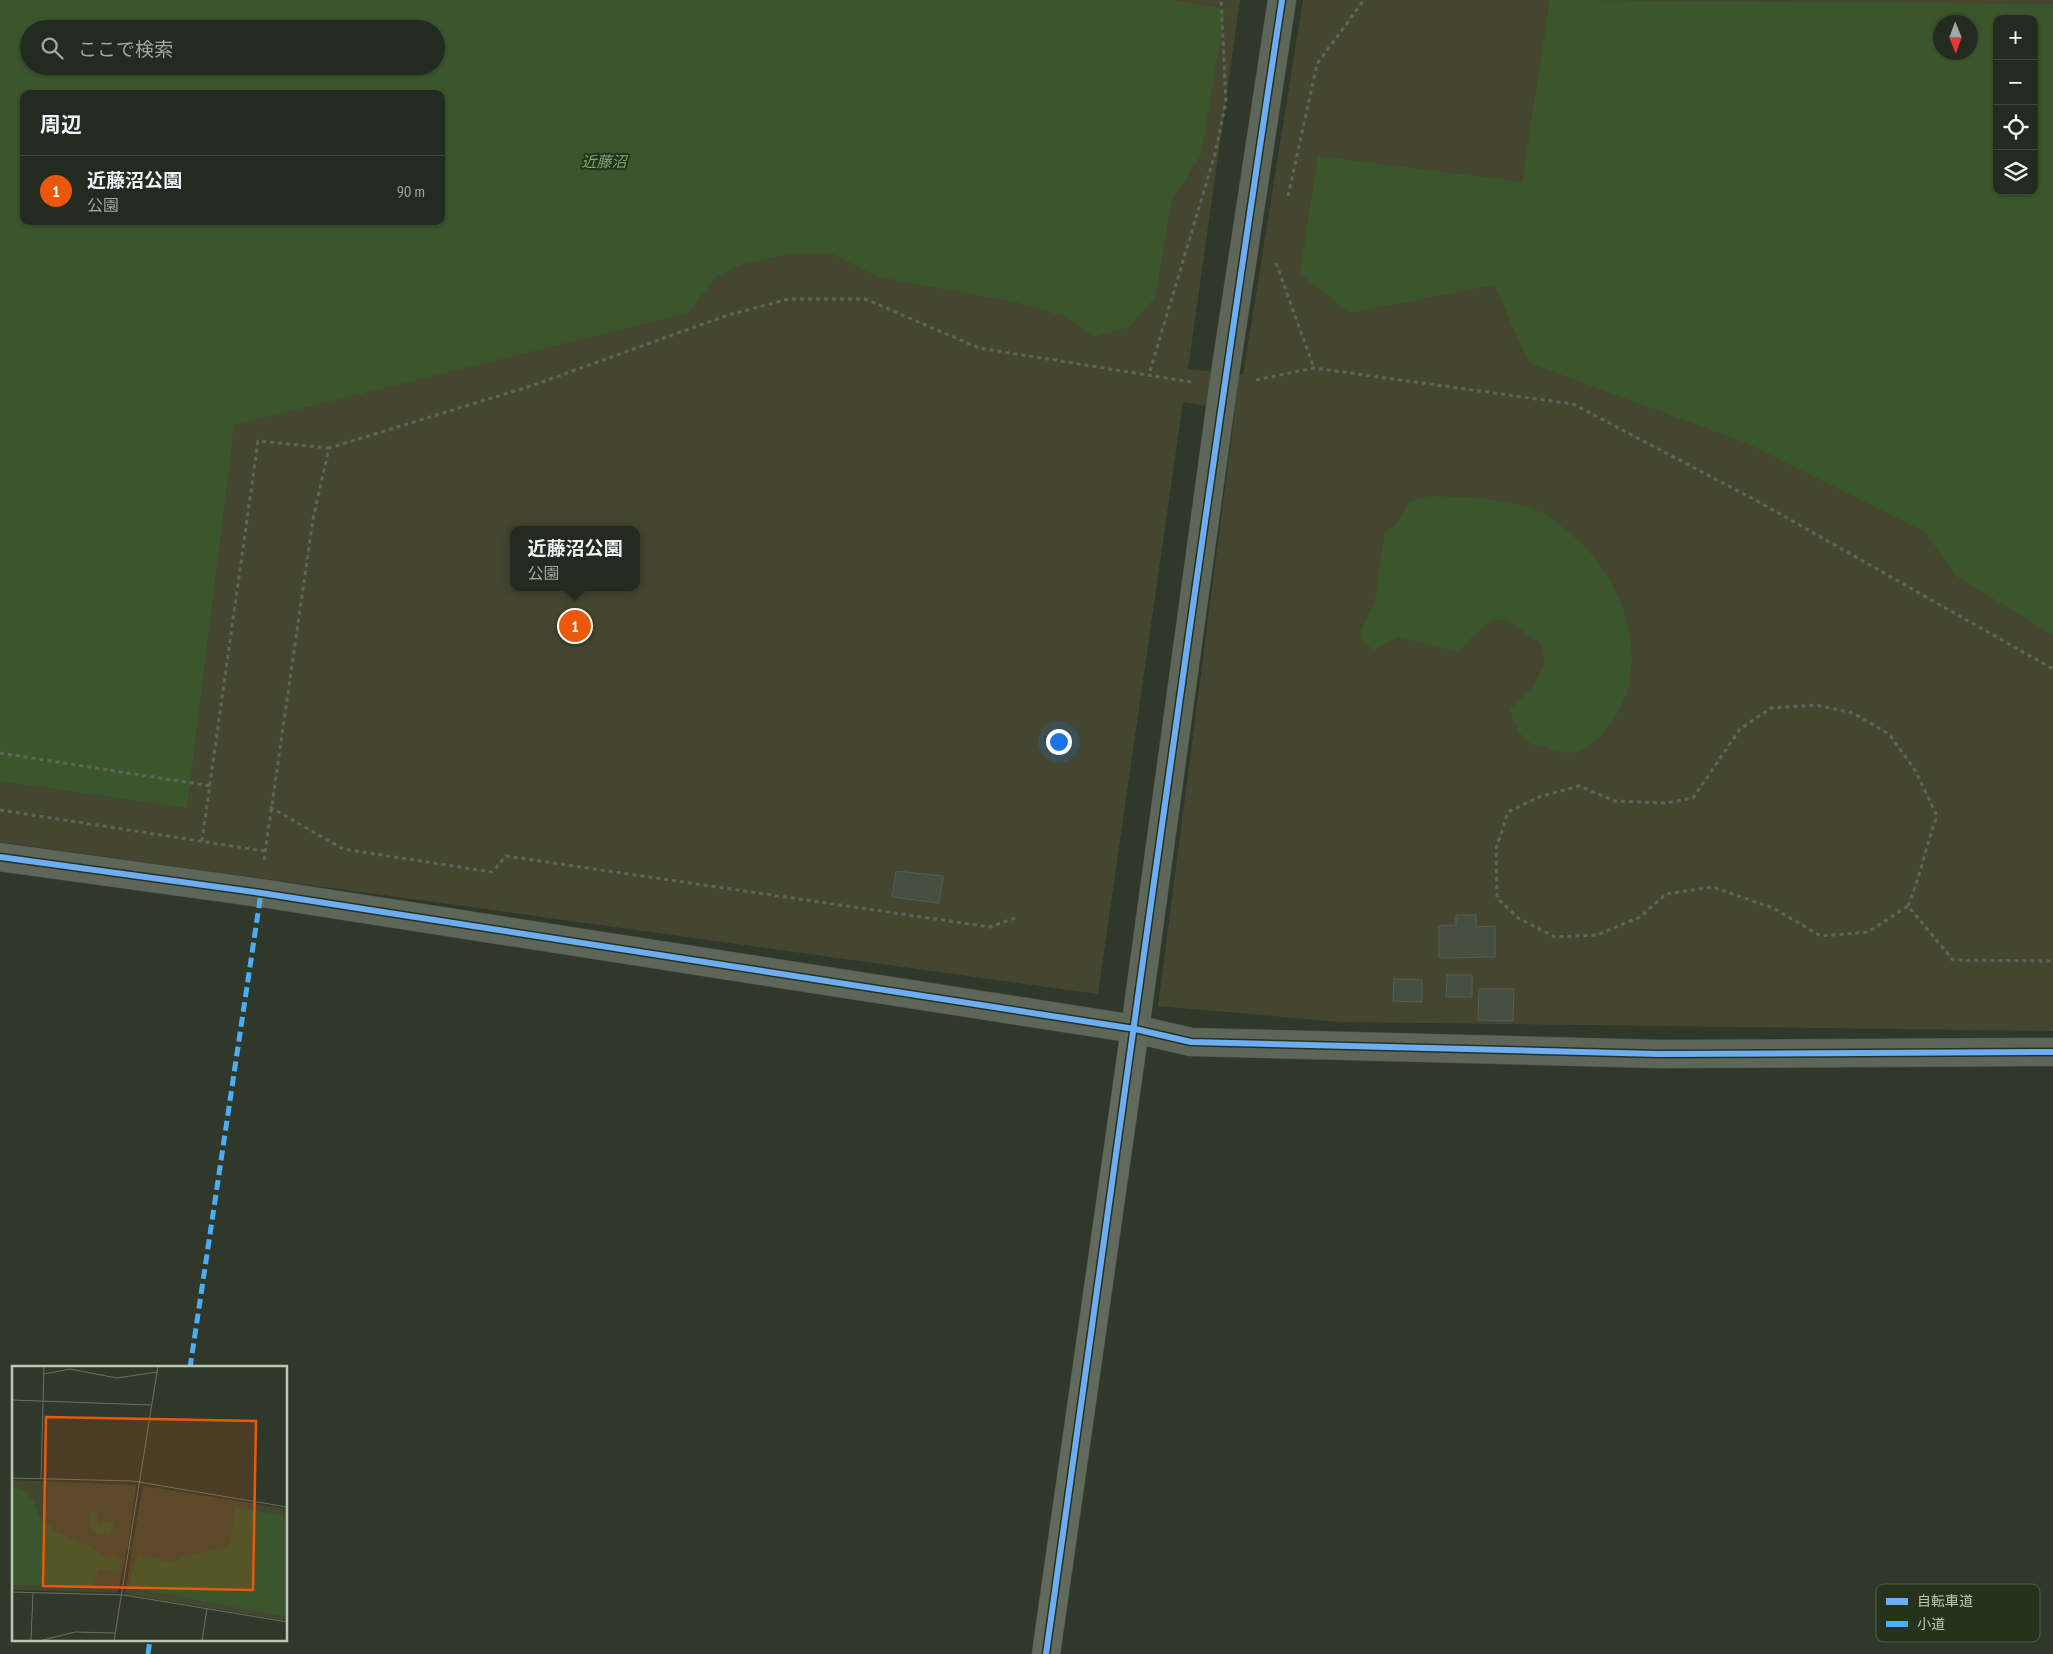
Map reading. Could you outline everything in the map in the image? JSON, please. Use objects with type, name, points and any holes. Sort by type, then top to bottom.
[{"type":"street","points":[[1046,1654],[1135,1029],[1223,387],[1282,0]]},
{"type":"street","points":[[0,857],[261,893],[1135,1029],[1191,1042],[1649,1054],[2053,1052]]},
{"type":"path","points":[[1150,371],[1215,154],[1226,102],[1221,0]]},
{"type":"path","points":[[1287,200],[1317,64],[1364,0]]},
{"type":"path","points":[[1274,258],[1314,368]]},
{"type":"path","points":[[202,842],[258,441],[330,448],[531,386],[728,315],[789,299],[865,299],[979,348],[1223,387],[1314,368],[1573,404],[1759,502],[2053,669]]},
{"type":"path","points":[[261,893],[264,850],[313,519],[330,448]]},
{"type":"path","points":[[1816,705],[1853,713],[1889,734],[1915,770],[1937,816],[1929,837],[1917,885],[1908,906],[1868,932],[1821,936],[1773,908],[1713,887],[1666,894],[1640,917],[1597,935],[1555,937],[1518,918],[1498,898],[1496,849],[1508,812],[1539,797],[1579,786],[1615,801],[1666,803],[1693,798],[1740,729],[1771,708],[1816,705]]},
{"type":"path","points":[[0,753],[210,786]]},
{"type":"path","points":[[270,807],[343,848],[492,872],[506,856],[990,927],[1015,918]]},
{"type":"path","points":[[0,810],[264,850]]},
{"type":"path","points":[[1908,906],[1953,960],[2053,961]]},
{"type":"shaded area","points":[[0,0],[1240,0],[1188,369],[1243,375],[1303,0],[2053,0],[2053,1031],[1340,1022],[1158,1006],[1235,411],[1183,402],[1098,994],[0,842]]},
{"type":"water","name":"近藤沼","points":[[0,0],[1171,0],[1225,9],[1201,155],[1171,201],[1155,298],[1129,327],[1094,337],[1064,316],[1014,302],[878,277],[832,254],[792,253],[741,265],[715,277],[689,313],[234,425],[187,808],[0,781]]},
{"type":"water","points":[[1550,0],[2053,4],[2053,635],[1956,576],[1925,532],[1746,443],[1529,363],[1494,285],[1350,313],[1300,274],[1318,156],[1522,182]]},
{"type":"water","points":[[1429,496],[1503,501],[1531,508],[1545,514],[1551,517],[1587,549],[1605,573],[1619,598],[1628,626],[1632,654],[1629,682],[1620,709],[1603,733],[1590,746],[1576,752],[1561,752],[1533,745],[1519,732],[1510,709],[1532,687],[1545,665],[1542,645],[1507,620],[1492,620],[1458,652],[1398,637],[1374,650],[1360,640],[1361,631],[1375,600],[1385,532],[1396,524],[1409,502]]},
{"type":"building","points":[[896,871],[943,876],[939,903],[892,897]]},
{"type":"building","points":[[1456,915],[1476,915],[1476,927],[1495,926],[1495,957],[1439,958],[1439,926],[1456,925]]},
{"type":"building","points":[[1447,975],[1472,975],[1472,997],[1446,997]]},
{"type":"building","points":[[1394,979],[1422,980],[1422,1002],[1393,1001]]},
{"type":"building","points":[[1479,989],[1514,989],[1513,1021],[1478,1020]]},
{"type":"marked path","points":[[190,1366],[261,893]]},
{"type":"marked path","points":[[148,1654],[150,1642]]},
{"type":"cycle path","points":[[1046,1654],[1191,620],[1282,0]]},
{"type":"cycle path","points":[[0,857],[261,893],[1135,1029],[1191,1042],[1659,1054],[2053,1052]]},
{"type":"place","name":"近藤沼公園","points":[[575,626]]}]
